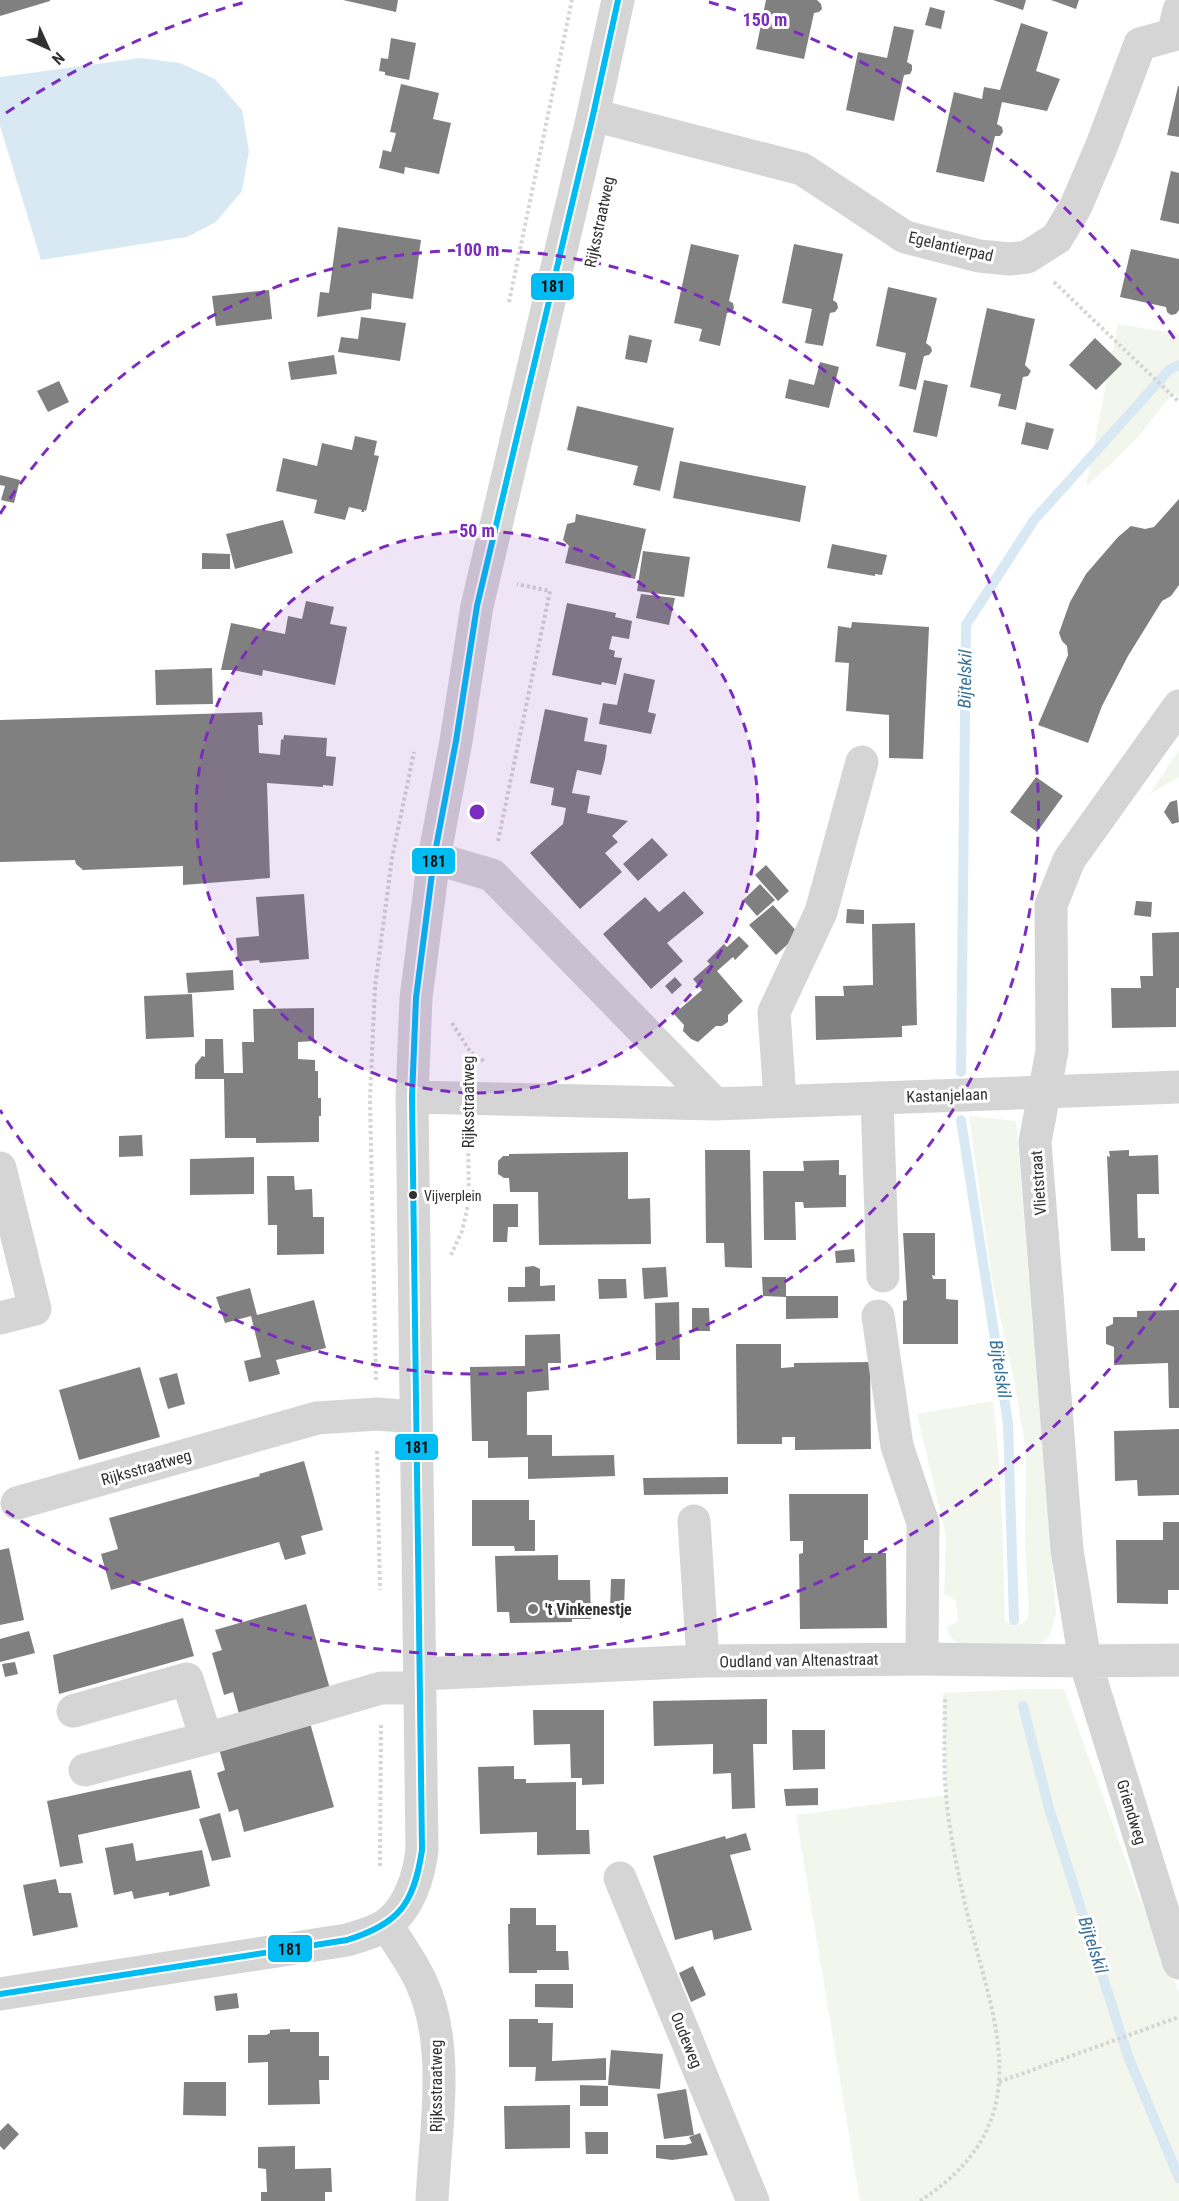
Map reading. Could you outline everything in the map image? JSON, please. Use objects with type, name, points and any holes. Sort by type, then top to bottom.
[{"type":"street","name":"Rijksstraatweg","points":[[432,2201],[439,2102],[436,2030],[422,1984],[387,1925],[402,1910],[419,1874],[422,1850],[412,1097],[416,998],[434,858],[456,741],[477,606],[618,0]]},
{"type":"street","points":[[1027,257],[1057,238],[1076,206],[1140,44],[1173,35],[1179,10]]},
{"type":"street","name":"Egelantierpad","points":[[593,115],[802,169],[904,237],[979,256],[1010,259],[1027,257]]},
{"type":"street","name":"Vlietstraat","points":[[1085,1661],[1067,1550],[1035,1143],[1052,1051],[1051,905],[1069,860],[1179,706]]},
{"type":"street","points":[[780,1100],[774,1012],[821,912],[862,762]]},
{"type":"street","points":[[434,858],[492,874],[715,1104]]},
{"type":"street","name":"Kastanjelaan","points":[[715,1104],[1179,1087]]},
{"type":"street","points":[[412,1097],[715,1104]]},
{"type":"street","points":[[876,1098],[883,1276]]},
{"type":"street","points":[[0,1168],[35,1309],[0,1318]]},
{"type":"street","points":[[878,1316],[897,1446],[923,1523],[933,1659]]},
{"type":"street","name":"Rijksstraatweg","points":[[17,1503],[317,1419],[377,1414],[416,1417]]},
{"type":"street","points":[[694,1521],[703,1661]]},
{"type":"street","name":"Oudland van Altenastraat","points":[[85,1770],[381,1688],[420,1681],[703,1661],[1179,1660]]},
{"type":"street","name":"Griendweg","points":[[1085,1661],[1179,1963]]},
{"type":"street","points":[[73,1711],[187,1678],[206,1738]]},
{"type":"street","name":"Oudeweg","points":[[620,1878],[753,2201]]},
{"type":"street","points":[[0,1994],[347,1940],[387,1925]]},
{"type":"path","points":[[1027,257],[1179,402]]},
{"type":"path","points":[[492,874],[550,591],[513,583]]},
{"type":"path","name":"Rijksstraatweg","points":[[447,1263],[462,1230],[469,1201],[468,1098],[471,1053],[451,1022]]},
{"type":"path","points":[[921,2201],[942,2187],[981,2145],[992,2120],[1001,2068],[993,2008],[962,1890],[946,1796],[933,1659]]},
{"type":"path","points":[[999,2082],[1179,2017]]},
{"type":"shaded area","points":[[141,58],[180,63],[215,79],[242,110],[249,151],[242,191],[216,222],[187,237],[41,260],[0,126],[0,77]]},
{"type":"shaded area","points":[[1118,324],[1179,334],[1179,397],[1173,393],[1137,438],[1086,486]]},
{"type":"shaded area","points":[[1179,750],[1179,777],[1150,794]]},
{"type":"shaded area","points":[[969,1116],[1016,1121],[1056,1614],[1050,1635],[1042,1643],[1025,1649],[965,1648],[951,1638],[946,1627],[958,1622],[956,1600],[944,1594],[946,1536],[917,1414],[993,1401],[1000,1483],[1005,1622],[1020,1625],[1026,1621],[1029,1611],[1025,1546],[1026,1452],[1015,1385],[992,1279]]},
{"type":"shaded area","points":[[1064,1689],[1137,1891],[1179,1992],[1179,2201],[860,2201],[796,1815],[946,1795],[943,1693]]},
{"type":"building","points":[[0,0],[50,0],[50,1],[0,16]]},
{"type":"building","points":[[343,0],[398,0],[396,12]]},
{"type":"building","points":[[766,0],[817,0],[821,4],[822,9],[814,13],[804,59],[756,49]]},
{"type":"building","points":[[993,0],[1026,0],[1023,10]]},
{"type":"building","points":[[1051,0],[1079,0],[1076,9]]},
{"type":"building","points":[[930,7],[945,11],[941,29],[925,25]]},
{"type":"building","points":[[1021,23],[1048,32],[1036,71],[1060,79],[1047,111],[1002,102],[997,124],[1002,127],[1003,132],[1000,136],[995,136],[984,182],[936,172],[954,92],[982,99],[984,87],[1000,90]]},
{"type":"building","points":[[894,26],[914,30],[907,62],[912,65],[912,70],[910,74],[904,75],[894,121],[846,110],[858,52],[887,58]]},
{"type":"building","points":[[391,38],[416,43],[409,80],[385,75],[385,72],[379,71],[381,58],[388,59]]},
{"type":"building","points":[[401,84],[439,93],[433,119],[451,123],[439,174],[405,167],[404,174],[379,168],[383,150],[391,152],[396,133],[390,132]]},
{"type":"building","points":[[1179,86],[1179,137],[1167,135]]},
{"type":"building","points":[[1171,171],[1179,173],[1179,224],[1160,220]]},
{"type":"building","points":[[338,227],[421,240],[413,299],[372,293],[371,309],[317,317],[320,292],[329,293]]},
{"type":"building","points":[[691,244],[739,255],[729,301],[733,303],[734,308],[732,312],[727,313],[720,346],[699,341],[702,329],[674,323]]},
{"type":"building","points":[[794,244],[843,254],[833,300],[837,303],[838,308],[835,312],[830,313],[823,346],[805,343],[812,309],[782,303]]},
{"type":"building","points":[[1131,249],[1179,259],[1179,310],[1176,314],[1171,315],[1167,312],[1166,307],[1120,297]]},
{"type":"building","points":[[888,287],[937,298],[926,343],[932,351],[929,355],[924,356],[916,390],[899,386],[906,353],[876,346]]},
{"type":"building","points":[[269,290],[272,319],[216,326],[212,296]]},
{"type":"building","points":[[987,308],[1035,319],[1025,365],[1031,371],[1028,376],[1023,377],[1016,410],[998,406],[1001,394],[970,387]]},
{"type":"building","points":[[361,317],[406,323],[400,361],[338,352],[341,337],[358,339]]},
{"type":"building","points":[[629,335],[652,340],[647,363],[625,359]]},
{"type":"building","points":[[1095,338],[1122,364],[1096,390],[1069,365]]},
{"type":"building","points":[[334,355],[337,374],[291,380],[288,362]]},
{"type":"building","points":[[820,362],[839,367],[829,408],[785,398],[789,379],[814,385]]},
{"type":"building","points":[[924,380],[948,385],[937,437],[913,432]]},
{"type":"building","points":[[59,381],[69,402],[48,412],[37,391]]},
{"type":"building","points":[[577,406],[674,428],[660,491],[633,485],[638,466],[567,450]]},
{"type":"building","points":[[1026,422],[1054,429],[1048,450],[1021,444]]},
{"type":"building","points":[[355,436],[377,441],[374,455],[379,456],[366,511],[361,512],[362,510],[349,507],[345,520],[314,513],[317,500],[276,491],[283,458],[317,466],[322,443],[352,450]]},
{"type":"building","points":[[680,461],[806,486],[800,522],[673,498]]},
{"type":"building","points":[[0,475],[20,480],[14,503],[1,500],[5,486],[0,485]]},
{"type":"building","points":[[1179,499],[1179,585],[1171,596],[1162,601],[1128,656],[1102,706],[1088,743],[1038,725],[1068,655],[1067,646],[1059,633],[1070,602],[1086,574],[1118,537],[1131,526],[1145,529],[1154,527]]},
{"type":"building","points":[[576,514],[646,529],[635,579],[565,563],[569,546],[563,540],[567,524],[575,522]]},
{"type":"building","points":[[283,520],[293,553],[235,569],[226,534]]},
{"type":"building","points":[[832,544],[887,555],[882,575],[875,574],[875,576],[827,568]]},
{"type":"building","points":[[643,551],[690,557],[684,597],[637,591]]},
{"type":"building","points":[[202,553],[230,554],[230,569],[202,569]]},
{"type":"building","points":[[641,594],[675,598],[669,625],[636,618]]},
{"type":"building","points":[[306,601],[334,607],[330,624],[347,627],[335,685],[263,670],[262,676],[221,670],[231,623],[285,634],[288,616],[302,619]]},
{"type":"building","points":[[567,603],[616,613],[615,617],[632,621],[629,639],[612,636],[609,649],[615,651],[614,657],[622,658],[616,685],[602,682],[601,685],[552,675]]},
{"type":"building","points":[[852,622],[929,627],[923,759],[889,758],[889,715],[846,711],[849,663],[835,662],[838,626],[851,628]]},
{"type":"building","points":[[212,668],[213,704],[156,705],[155,670]]},
{"type":"building","points":[[624,673],[655,680],[648,712],[656,714],[651,734],[599,724],[603,703],[617,705]]},
{"type":"building","points":[[545,709],[588,718],[584,741],[607,745],[605,759],[601,775],[577,770],[572,793],[590,796],[587,813],[628,821],[612,836],[618,842],[605,853],[622,872],[580,909],[530,853],[563,824],[566,808],[551,805],[554,788],[530,783]]},
{"type":"building","points":[[262,712],[263,725],[258,725],[259,753],[280,755],[281,739],[283,740],[284,735],[327,738],[326,756],[336,757],[333,786],[267,783],[270,878],[183,885],[183,866],[83,870],[75,860],[0,862],[0,720]]},
{"type":"building","points":[[1036,777],[1063,796],[1037,832],[1010,812]]},
{"type":"building","points":[[1177,800],[1179,822],[1172,824],[1164,812],[1170,802]]},
{"type":"building","points":[[652,838],[668,855],[638,881],[623,864]]},
{"type":"building","points":[[766,865],[789,891],[778,901],[755,875]]},
{"type":"building","points":[[760,884],[775,900],[757,916],[743,900]]},
{"type":"building","points":[[684,891],[704,913],[667,943],[683,961],[651,989],[603,934],[645,897],[659,912]]},
{"type":"building","points":[[304,894],[309,959],[260,963],[259,960],[238,962],[236,938],[259,936],[256,897]]},
{"type":"building","points":[[1136,901],[1152,902],[1151,917],[1134,915]]},
{"type":"building","points":[[773,905],[799,934],[776,955],[749,925]]},
{"type":"building","points":[[847,909],[864,910],[864,924],[846,923]]},
{"type":"building","points":[[915,923],[917,1025],[902,1026],[902,1037],[816,1040],[815,996],[844,996],[843,986],[873,985],[872,924]]},
{"type":"building","points":[[1179,932],[1176,1027],[1112,1028],[1111,988],[1141,988],[1140,976],[1153,976],[1152,933]]},
{"type":"building","points":[[739,936],[749,946],[735,960],[733,957],[717,971],[743,1001],[728,1015],[728,1022],[722,1026],[716,1026],[698,1042],[683,1031],[684,1025],[674,1014],[702,990],[693,979],[710,964],[707,961],[724,944],[727,947]]},
{"type":"building","points":[[233,970],[234,990],[188,993],[186,973]]},
{"type":"building","points":[[675,977],[682,985],[672,994],[665,986]]},
{"type":"building","points":[[192,994],[194,1037],[146,1039],[144,996]]},
{"type":"building","points":[[314,1008],[314,1041],[298,1042],[298,1059],[315,1060],[315,1071],[318,1071],[318,1098],[321,1098],[319,1142],[256,1143],[256,1138],[225,1138],[224,1079],[195,1079],[195,1065],[202,1056],[205,1057],[205,1039],[223,1039],[224,1073],[243,1073],[242,1042],[254,1042],[253,1009]]},
{"type":"building","points":[[142,1135],[143,1156],[119,1157],[119,1136]]},
{"type":"building","points":[[705,1150],[750,1150],[752,1268],[725,1267],[724,1243],[706,1243]]},
{"type":"building","points":[[1129,1150],[1129,1156],[1158,1155],[1159,1194],[1137,1194],[1138,1238],[1145,1238],[1145,1251],[1111,1251],[1107,1156],[1110,1157],[1109,1151]]},
{"type":"building","points":[[628,1152],[628,1199],[650,1198],[651,1244],[539,1245],[538,1192],[510,1192],[509,1178],[498,1174],[498,1161],[509,1154]]},
{"type":"building","points":[[254,1157],[254,1194],[190,1195],[190,1159]]},
{"type":"building","points":[[839,1160],[839,1175],[846,1175],[846,1207],[804,1208],[803,1202],[795,1202],[796,1240],[764,1240],[763,1171],[804,1171],[803,1161]]},
{"type":"building","points":[[267,1176],[294,1176],[295,1190],[312,1189],[313,1217],[324,1217],[324,1254],[277,1255],[277,1225],[268,1225]]},
{"type":"building","points":[[493,1204],[518,1204],[518,1227],[508,1227],[507,1242],[493,1242]]},
{"type":"building","points":[[903,1233],[935,1233],[935,1276],[932,1275],[933,1279],[946,1279],[946,1299],[958,1300],[958,1344],[903,1344],[903,1301],[907,1300]]},
{"type":"building","points":[[854,1249],[855,1262],[836,1263],[835,1251]]},
{"type":"building","points":[[534,1266],[540,1269],[540,1286],[555,1285],[555,1301],[508,1302],[508,1287],[525,1287],[525,1267]]},
{"type":"building","points":[[666,1267],[668,1297],[644,1299],[642,1268]]},
{"type":"building","points":[[762,1277],[786,1277],[786,1296],[838,1296],[838,1318],[786,1319],[786,1297],[763,1296]]},
{"type":"building","points":[[598,1279],[626,1279],[627,1298],[599,1299]]},
{"type":"building","points":[[250,1288],[257,1315],[314,1300],[326,1348],[276,1360],[280,1374],[249,1382],[244,1361],[261,1357],[251,1316],[225,1323],[216,1297]]},
{"type":"building","points":[[679,1302],[680,1360],[656,1360],[655,1303]]},
{"type":"building","points":[[692,1308],[709,1308],[710,1331],[692,1331]]},
{"type":"building","points":[[1179,1310],[1179,1408],[1169,1408],[1168,1363],[1114,1365],[1114,1347],[1106,1344],[1106,1327],[1113,1324],[1113,1317],[1137,1317],[1137,1311]]},
{"type":"building","points":[[560,1334],[561,1363],[548,1363],[549,1390],[527,1392],[527,1435],[552,1435],[552,1456],[614,1455],[615,1476],[528,1479],[528,1457],[488,1458],[488,1441],[472,1441],[470,1367],[525,1366],[525,1335]]},
{"type":"building","points":[[736,1344],[781,1344],[781,1368],[794,1367],[794,1363],[870,1362],[871,1449],[795,1450],[795,1437],[782,1437],[782,1444],[737,1444]]},
{"type":"building","points":[[140,1367],[160,1437],[79,1460],[59,1390]]},
{"type":"building","points":[[177,1373],[185,1404],[168,1409],[159,1378]]},
{"type":"building","points":[[1179,1429],[1179,1495],[1138,1496],[1137,1480],[1115,1481],[1114,1431]]},
{"type":"building","points":[[304,1461],[323,1530],[301,1536],[306,1554],[285,1560],[279,1542],[111,1590],[101,1554],[118,1549],[109,1518],[260,1476],[259,1474]]},
{"type":"building","points":[[728,1477],[728,1494],[644,1495],[643,1478]]},
{"type":"building","points":[[789,1494],[868,1494],[868,1540],[864,1540],[864,1553],[886,1553],[887,1628],[800,1629],[799,1554],[803,1553],[803,1541],[790,1541]]},
{"type":"building","points":[[472,1500],[529,1500],[529,1520],[535,1520],[535,1551],[515,1551],[514,1546],[472,1546]]},
{"type":"building","points":[[1163,1522],[1179,1522],[1179,1590],[1168,1590],[1168,1604],[1117,1603],[1116,1540],[1163,1540]]},
{"type":"building","points":[[9,1548],[24,1620],[0,1625],[0,1550]]},
{"type":"building","points":[[558,1555],[558,1580],[590,1580],[591,1619],[572,1619],[572,1622],[510,1623],[509,1612],[497,1612],[495,1556]]},
{"type":"building","points":[[611,1579],[625,1579],[624,1610],[610,1610]]},
{"type":"building","points":[[306,1604],[330,1689],[239,1714],[233,1692],[224,1695],[212,1653],[222,1650],[215,1630]]},
{"type":"building","points":[[183,1618],[194,1656],[59,1694],[53,1655]]},
{"type":"building","points":[[29,1631],[35,1653],[0,1662],[0,1639]]},
{"type":"building","points":[[15,1662],[18,1674],[5,1677],[2,1664]]},
{"type":"building","points":[[767,1699],[767,1744],[753,1744],[755,1808],[732,1809],[731,1773],[713,1774],[713,1744],[654,1746],[653,1701]]},
{"type":"building","points":[[533,1710],[604,1710],[604,1784],[582,1785],[582,1778],[571,1778],[570,1744],[534,1745]]},
{"type":"building","points":[[310,1723],[334,1807],[244,1832],[238,1809],[229,1812],[217,1773],[225,1770],[219,1749]]},
{"type":"building","points":[[792,1730],[825,1730],[825,1769],[793,1770]]},
{"type":"building","points":[[514,1766],[514,1779],[526,1779],[526,1783],[576,1782],[576,1830],[589,1830],[590,1854],[537,1855],[537,1832],[480,1834],[478,1767]]},
{"type":"building","points":[[191,1770],[200,1808],[78,1835],[83,1863],[60,1867],[47,1801]]},
{"type":"building","points":[[818,1788],[818,1805],[786,1806],[784,1789]]},
{"type":"building","points":[[220,1813],[231,1857],[212,1861],[199,1819]]},
{"type":"building","points":[[746,1833],[751,1850],[730,1855],[752,1930],[714,1940],[712,1930],[675,1940],[653,1856],[725,1836],[726,1839]]},
{"type":"building","points":[[133,1843],[136,1861],[202,1850],[210,1886],[169,1896],[169,1892],[134,1899],[132,1891],[114,1895],[105,1848]]},
{"type":"building","points":[[56,1879],[59,1893],[71,1893],[78,1927],[33,1936],[23,1885]]},
{"type":"building","points":[[510,1908],[536,1908],[536,1925],[556,1925],[556,1951],[568,1951],[569,1970],[509,1973]]},
{"type":"building","points":[[693,1966],[706,1995],[691,2002],[679,1973]]},
{"type":"building","points":[[535,1984],[573,1984],[573,2008],[535,2007]]},
{"type":"building","points":[[237,1993],[239,2008],[216,2011],[214,1996]]},
{"type":"building","points":[[509,2019],[538,2019],[538,2023],[553,2023],[552,2061],[606,2058],[606,2080],[535,2081],[536,2067],[509,2067]]},
{"type":"building","points":[[290,2029],[290,2032],[319,2032],[319,2056],[329,2056],[329,2080],[319,2080],[320,2104],[268,2105],[268,2062],[248,2063],[248,2035],[266,2035],[270,2033],[270,2030]]},
{"type":"building","points":[[611,2050],[663,2054],[660,2089],[608,2085]]},
{"type":"building","points":[[184,2082],[226,2082],[226,2116],[183,2115]]},
{"type":"building","points":[[580,2085],[608,2086],[608,2106],[580,2106]]},
{"type":"building","points":[[686,2089],[694,2135],[664,2139],[657,2094]]},
{"type":"building","points":[[570,2105],[570,2148],[505,2149],[504,2106]]},
{"type":"building","points":[[8,2123],[19,2134],[4,2150],[0,2146],[0,2131]]},
{"type":"building","points":[[585,2132],[608,2132],[608,2154],[586,2154]]},
{"type":"building","points":[[700,2133],[708,2155],[672,2160],[656,2158],[656,2145],[685,2145],[692,2143],[689,2137]]},
{"type":"building","points":[[295,2146],[295,2169],[331,2168],[332,2192],[325,2192],[325,2201],[261,2201],[261,2192],[267,2192],[266,2169],[258,2168],[258,2147]]},
{"type":"waterway","name":"Bijtelskil","points":[[961,1072],[966,625],[1034,520],[1170,369],[1179,365]]},
{"type":"waterway","name":"Bijtelskil","points":[[961,1120],[1008,1423],[1014,1620]]},
{"type":"waterway","name":"Bijtelskil","points":[[1023,1706],[1049,1808],[1128,2056],[1179,2178]]},
{"type":"transit line","name":"181","points":[[0,1994],[347,1940],[380,1927],[391,1919],[408,1898],[419,1869],[422,1850],[412,1097],[416,998],[434,858],[456,741],[477,606],[618,0]]},
{"type":"place","name":"Vijverplein","points":[[413,1195]]},
{"type":"place","name":"'t Vinkenestje","points":[[533,1609]]}]
